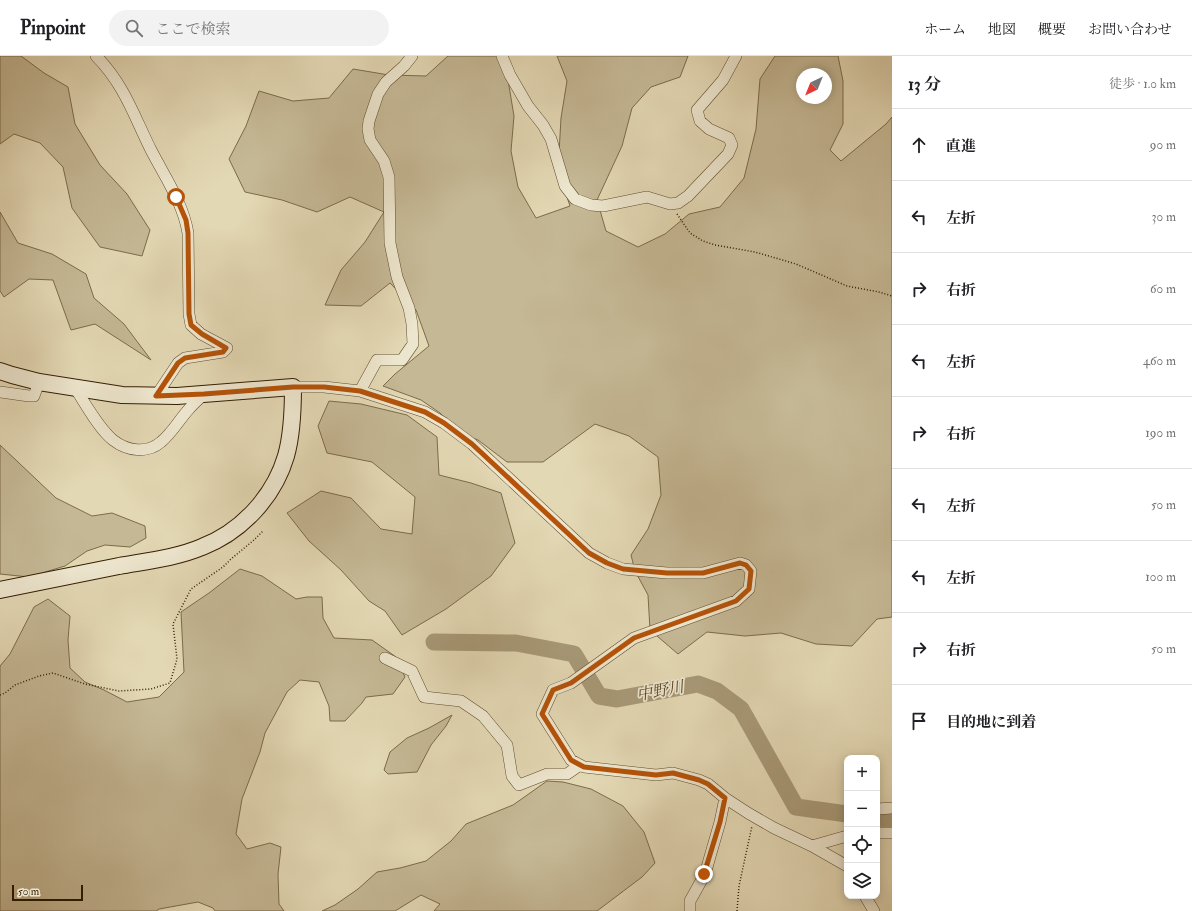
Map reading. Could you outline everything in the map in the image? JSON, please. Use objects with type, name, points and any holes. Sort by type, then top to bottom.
[{"type":"street","points":[[96,56],[107,66],[122,89],[186,220],[188,233],[189,314],[191,325],[202,334],[226,348],[223,352],[185,358],[178,363],[156,396]]},
{"type":"street","points":[[360,391],[377,360],[402,360],[414,344],[409,308],[397,277],[390,243],[389,177],[384,161],[370,140],[368,129],[368,121],[378,94],[386,82],[404,66],[412,56]]},
{"type":"street","points":[[502,56],[510,75],[528,106],[543,125],[550,139],[565,186],[575,199],[591,206],[603,206],[647,197],[670,204],[678,203],[688,196],[728,154],[732,145],[729,138],[709,129],[700,121],[697,110],[723,80],[736,56]]},
{"type":"street","points":[[0,371],[39,382],[122,395],[156,396],[204,394],[293,387],[324,387],[360,391],[425,412],[444,423],[472,444],[589,553],[607,563],[623,569],[667,573],[703,573],[740,563],[746,565],[751,571],[749,589],[736,601],[634,638],[571,683],[553,690],[542,714],[571,760],[584,767],[656,775],[673,773],[699,780],[708,784],[725,798],[754,817],[812,846],[844,864]]},
{"type":"street","points":[[0,392],[34,396],[39,382]]},
{"type":"street","points":[[0,590],[185,553],[202,547],[233,530],[249,516],[263,500],[282,468],[290,438],[293,387]]},
{"type":"street","points":[[75,388],[105,432],[114,440],[131,449],[140,450],[152,448],[159,443],[172,430],[189,408],[204,394]]},
{"type":"street","points":[[385,658],[412,671],[424,697],[461,701],[483,716],[507,745],[512,776],[519,785],[547,774],[568,774],[580,765]]},
{"type":"street","points":[[690,911],[690,901],[704,874],[720,822],[725,798]]},
{"type":"street","points":[[880,809],[892,808]]},
{"type":"street","points":[[880,832],[892,833]]},
{"type":"street","points":[[812,846],[844,837]]},
{"type":"street","points":[[867,899],[874,911]]},
{"type":"path","points":[[670,204],[690,233],[703,241],[715,245],[755,252],[796,264],[847,286],[892,296]]},
{"type":"path","points":[[0,695],[16,685],[39,676],[53,673],[84,684],[119,691],[151,689],[170,683],[177,659],[173,624],[191,589],[223,568],[263,531]]},
{"type":"path","points":[[737,911],[739,886],[754,817]]},
{"type":"shaded area","points":[[0,56],[21,56],[44,73],[68,87],[75,124],[100,165],[127,194],[150,230],[142,256],[100,247],[72,208],[63,167],[40,143],[14,134],[0,144]]},
{"type":"shaded area","points":[[448,56],[504,56],[514,116],[511,151],[518,187],[536,218],[570,206],[558,171],[561,118],[567,81],[557,56],[688,56],[680,77],[651,87],[632,108],[622,146],[597,200],[606,231],[638,247],[665,234],[689,214],[720,207],[744,178],[756,129],[760,79],[775,56],[838,56],[843,81],[843,124],[830,150],[841,161],[886,124],[892,117],[892,617],[877,619],[852,646],[816,644],[781,633],[745,636],[707,632],[678,654],[650,630],[648,595],[635,571],[631,555],[648,529],[661,495],[658,457],[629,436],[595,424],[543,462],[507,462],[478,440],[462,434],[440,413],[421,400],[383,386],[429,346],[416,310],[390,283],[361,306],[325,305],[341,270],[365,242],[384,212],[350,197],[317,212],[282,200],[245,192],[229,159],[246,126],[259,91],[293,101],[329,98],[353,69],[389,75],[426,76]]},
{"type":"shaded area","points":[[0,212],[18,243],[52,254],[86,274],[94,298],[124,324],[151,360],[95,324],[71,330],[53,280],[29,279],[4,297],[0,291]]},
{"type":"shaded area","points":[[329,401],[361,404],[407,415],[437,437],[439,475],[471,483],[501,493],[515,543],[491,576],[446,609],[402,635],[385,611],[369,601],[341,570],[309,541],[287,513],[321,491],[351,498],[381,529],[412,534],[415,497],[372,462],[327,453],[318,426]]},
{"type":"shaded area","points":[[0,445],[56,498],[92,516],[112,513],[145,526],[146,538],[130,547],[105,545],[87,551],[65,566],[29,577],[0,574]]},
{"type":"shaded area","points":[[240,569],[262,576],[296,599],[322,597],[323,618],[334,638],[372,640],[396,657],[405,677],[393,694],[366,697],[345,721],[330,721],[329,706],[319,682],[300,680],[287,692],[265,733],[260,752],[242,799],[236,834],[247,849],[270,843],[281,847],[278,874],[279,904],[284,911],[215,911],[213,908],[198,902],[159,909],[156,911],[0,911],[0,666],[10,654],[34,607],[48,599],[70,616],[68,640],[70,668],[85,682],[127,702],[159,697],[184,672],[181,612]]},
{"type":"shaded area","points":[[452,715],[446,726],[431,745],[417,772],[388,774],[384,770],[390,752],[407,738]]},
{"type":"shaded area","points":[[547,781],[563,782],[591,789],[623,806],[644,832],[655,863],[642,877],[597,911],[434,911],[440,904],[421,895],[395,911],[322,911],[335,905],[358,889],[377,872],[426,861],[451,841],[466,824],[513,805]]},
{"type":"waterway","name":"中野川","points":[[434,642],[516,643],[574,654],[599,696],[617,699],[698,684],[717,691],[741,709],[796,807],[844,814]]},
{"type":"waterway","name":"中野川","points":[[880,818],[892,819]]},
{"type":"route","points":[[176,197],[186,220],[188,233],[189,314],[191,325],[202,334],[226,348],[223,352],[185,358],[178,363],[156,396],[178,396],[293,387],[324,387],[360,391],[425,412],[444,423],[472,444],[589,553],[607,563],[623,569],[667,573],[703,573],[740,563],[746,565],[751,571],[749,589],[736,601],[634,638],[571,683],[553,690],[542,714],[571,760],[584,767],[656,775],[673,773],[708,784],[725,798],[720,822],[704,874]]}]
